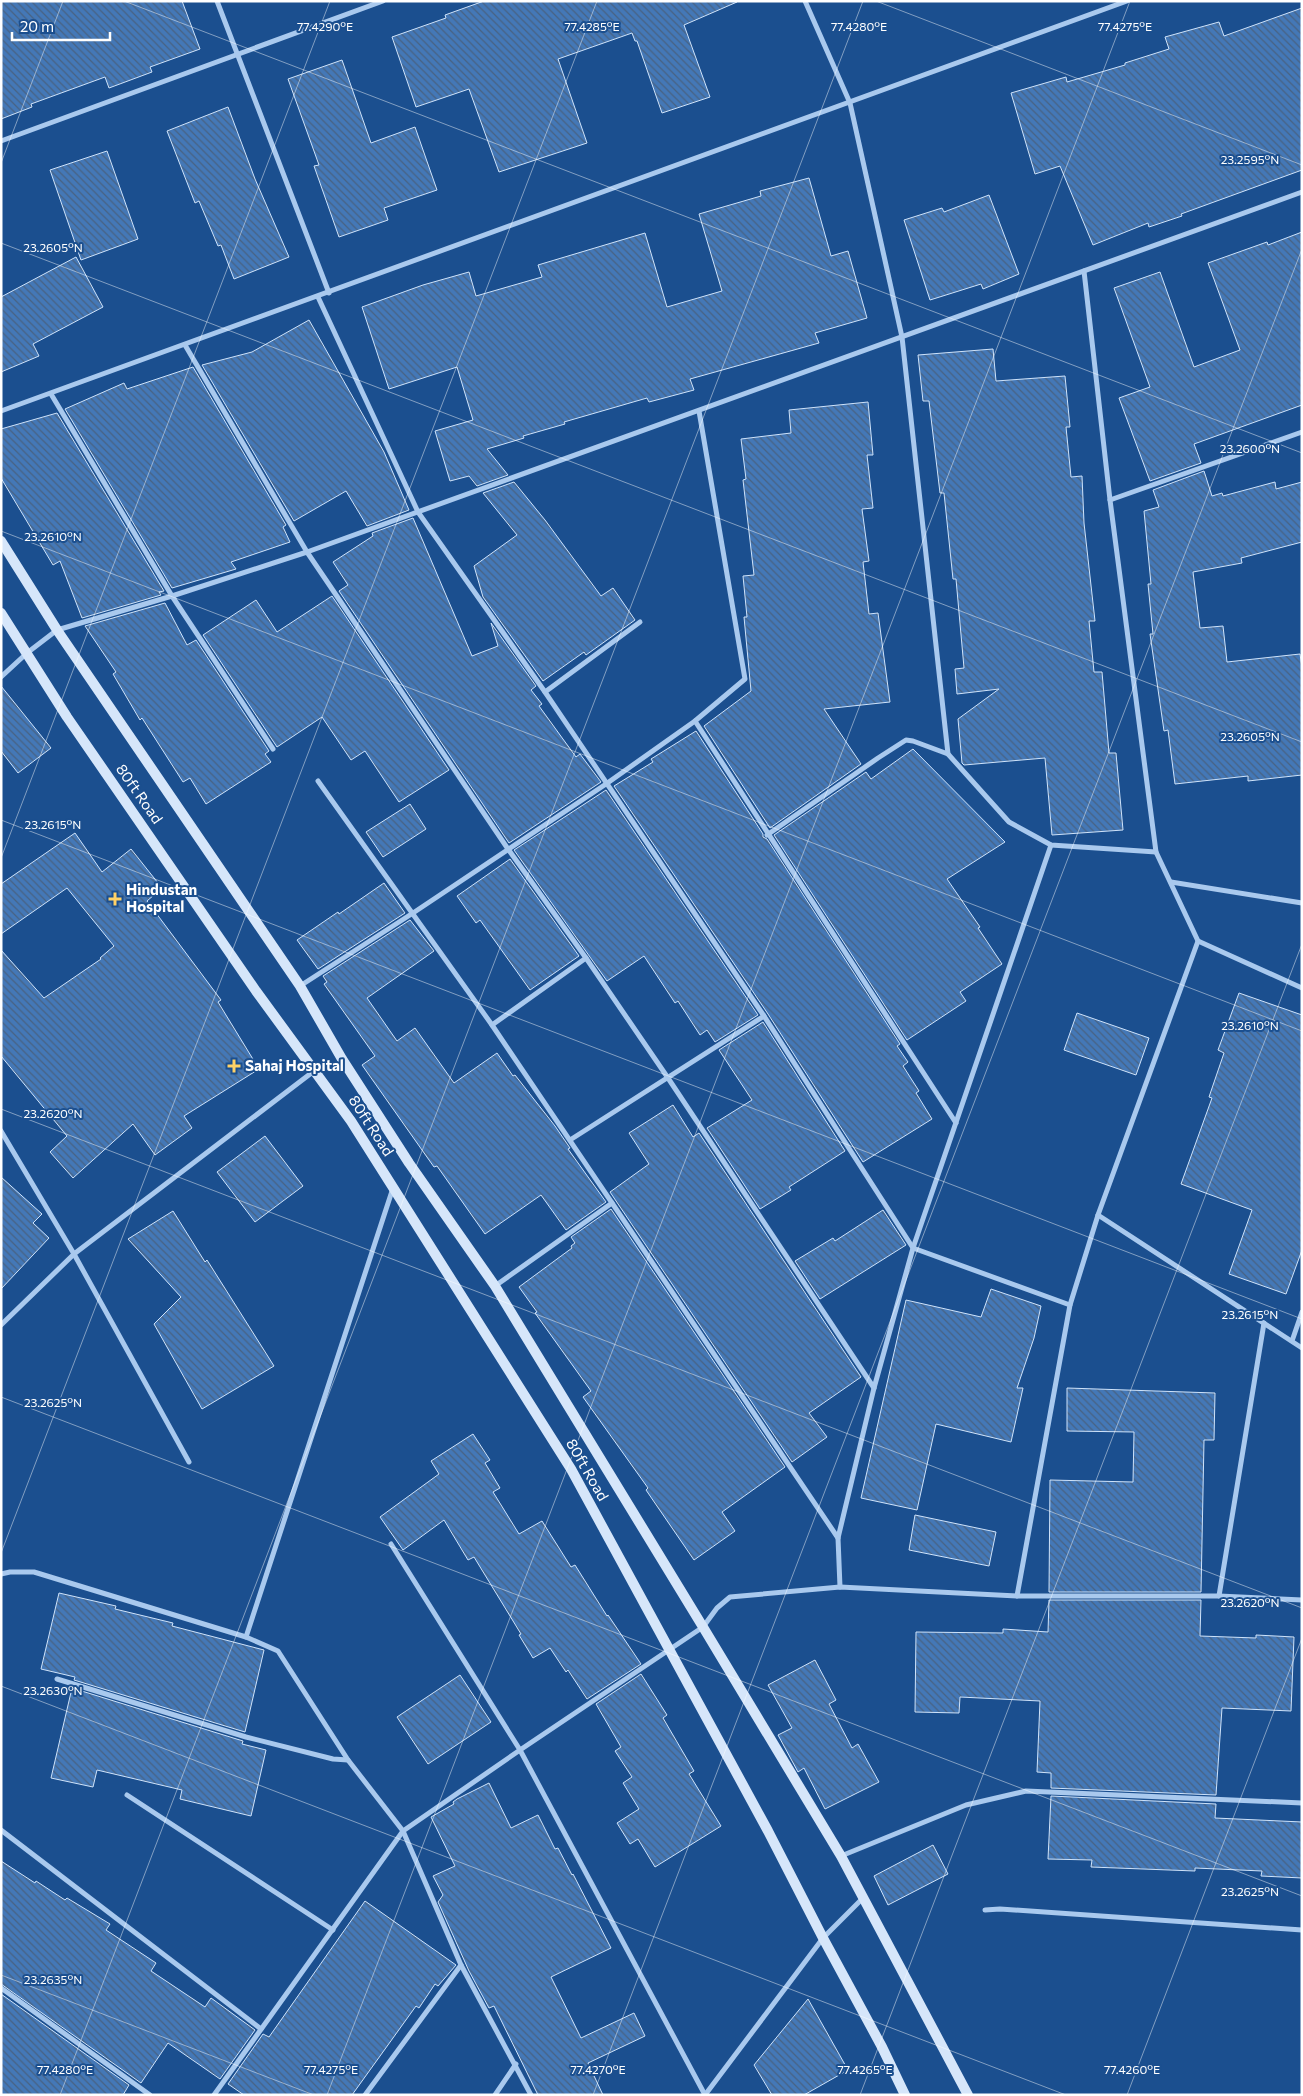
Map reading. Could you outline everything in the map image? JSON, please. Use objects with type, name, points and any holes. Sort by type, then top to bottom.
[{"type":"main road","points":[[1,541],[57,630],[300,986],[342,1059],[408,1163],[495,1286],[841,1856],[968,2095]]},
{"type":"main road","name":"80ft Road","points":[[1,614],[67,717],[256,991],[351,1121],[571,1469],[768,1831],[882,2047],[905,2095]]},
{"type":"street","points":[[217,1],[329,293]]},
{"type":"street","points":[[1,141],[383,1]]},
{"type":"street","points":[[805,1],[850,103],[902,337],[948,754]]},
{"type":"street","points":[[1,411],[1127,1]]},
{"type":"street","points":[[1,677],[27,653],[57,630],[172,596],[307,552],[1302,192]]},
{"type":"street","points":[[1084,271],[1110,500],[1156,852],[1198,941],[1302,988]]},
{"type":"street","points":[[318,297],[418,512],[545,692],[764,1016],[913,1248],[1070,1305]]},
{"type":"street","points":[[185,345],[307,552],[508,850],[586,958],[668,1078],[874,1388]]},
{"type":"street","points":[[51,394],[172,596],[272,749]]},
{"type":"street","points":[[300,986],[606,784],[695,721],[745,679],[699,411]]},
{"type":"street","points":[[1110,500],[1302,432]]},
{"type":"street","points":[[545,692],[640,622]]},
{"type":"street","points":[[695,721],[767,835],[956,1123]]},
{"type":"street","points":[[767,835],[906,740],[913,740],[948,754],[1009,822],[1051,845],[1156,852]]},
{"type":"street","points":[[318,781],[492,1025],[838,1538]]},
{"type":"street","points":[[840,1587],[838,1538],[874,1388],[913,1248],[1051,845]]},
{"type":"street","points":[[1171,882],[1302,903]]},
{"type":"street","points":[[1017,1596],[1070,1305],[1098,1215],[1198,941]]},
{"type":"street","points":[[492,1025],[586,958]]},
{"type":"street","points":[[570,1140],[764,1016]]},
{"type":"street","points":[[1,1325],[74,1254],[314,1071]]},
{"type":"street","points":[[1,1131],[74,1254],[189,1462]]},
{"type":"street","points":[[246,1637],[393,1188]]},
{"type":"street","points":[[495,1286],[612,1203]]},
{"type":"street","points":[[1098,1215],[1302,1348]]},
{"type":"street","points":[[1292,1342],[1302,1312]]},
{"type":"street","points":[[1219,1596],[1264,1323]]},
{"type":"street","points":[[391,1544],[520,1750],[705,2095],[823,1938],[863,1898]]},
{"type":"street","points":[[1,1574],[34,1572],[246,1637],[278,1651],[348,1760],[403,1832],[461,1965],[532,2095]]},
{"type":"street","points":[[214,2095],[403,1832],[520,1750],[703,1627],[717,1608],[730,1597],[840,1587],[1017,1596],[1219,1596],[1302,1600]]},
{"type":"street","points":[[58,1679],[246,1736],[333,1759],[348,1760]]},
{"type":"street","points":[[841,1856],[966,1805],[1026,1791],[1302,1803]]},
{"type":"street","points":[[127,1796],[333,1930]]},
{"type":"street","points":[[1,1830],[261,2029]]},
{"type":"street","points":[[985,1910],[1000,1909],[1302,1930]]},
{"type":"street","points":[[366,2095],[461,1965]]},
{"type":"street","points":[[1,1988],[150,2095]]},
{"type":"street","points":[[495,2095],[516,2064]]},
{"type":"building","points":[[1,1],[182,1],[200,49],[150,67],[152,72],[109,88],[105,77],[31,104],[32,107],[1,119]]},
{"type":"building","points":[[484,1],[737,2],[684,25],[710,97],[662,113],[637,41],[635,41],[632,33],[558,59],[587,143],[499,172],[469,89],[416,107],[392,37],[446,18],[445,15]]},
{"type":"building","points":[[1302,8],[1302,170],[1181,214],[1182,216],[1149,227],[1148,223],[1093,245],[1060,166],[1035,174],[1011,93],[1066,77],[1067,82],[1125,65],[1125,63],[1169,49],[1165,37],[1219,22],[1224,36]]},
{"type":"building","points":[[342,60],[371,143],[415,127],[437,190],[384,208],[388,220],[339,237],[314,166],[319,165],[288,79]]},
{"type":"building","points":[[228,107],[255,179],[289,257],[234,279],[221,245],[218,246],[199,201],[195,203],[167,131]]},
{"type":"building","points":[[107,151],[138,239],[81,260],[50,170]]},
{"type":"building","points":[[809,178],[831,256],[848,251],[867,318],[815,333],[819,343],[690,379],[694,390],[649,402],[647,398],[564,422],[565,424],[487,449],[508,475],[477,486],[469,476],[450,481],[435,431],[473,420],[457,367],[389,389],[362,307],[423,285],[469,272],[476,296],[542,277],[538,265],[645,233],[667,307],[722,291],[699,214],[761,196],[760,191]]},
{"type":"building","points":[[989,195],[1019,274],[983,289],[981,284],[930,300],[904,220],[942,208],[944,212]]},
{"type":"building","points":[[1302,232],[1302,405],[1194,444],[1201,463],[1150,481],[1119,398],[1150,387],[1114,288],[1160,272],[1194,367],[1240,350],[1208,263],[1267,242],[1268,245]]},
{"type":"building","points":[[76,257],[103,307],[33,344],[39,356],[1,372],[1,297]]},
{"type":"building","points":[[309,320],[384,452],[409,510],[367,526],[346,491],[294,521],[202,365],[252,352]]},
{"type":"building","points":[[993,349],[996,381],[1065,376],[1070,427],[1066,427],[1071,477],[1082,476],[1084,523],[1095,621],[1089,621],[1094,672],[1102,672],[1109,753],[1116,753],[1123,830],[1052,835],[1045,758],[964,765],[962,763],[958,719],[999,689],[957,694],[955,669],[964,668],[956,579],[953,579],[944,493],[940,493],[929,401],[923,401],[918,355]]},
{"type":"building","points":[[193,367],[286,525],[283,527],[290,542],[231,562],[236,569],[172,588],[65,409],[124,383],[127,389]]},
{"type":"building","points":[[868,402],[873,455],[867,455],[873,508],[862,509],[869,561],[863,562],[869,614],[878,613],[890,702],[824,709],[861,764],[770,828],[704,726],[751,691],[744,617],[747,617],[743,576],[754,575],[743,480],[746,479],[741,439],[791,433],[789,410]]},
{"type":"building","points":[[57,413],[164,591],[159,592],[161,595],[82,618],[60,561],[53,565],[1,478],[1,429]]},
{"type":"building","points":[[1204,471],[1212,496],[1222,493],[1223,496],[1275,482],[1276,489],[1302,482],[1302,542],[1241,558],[1242,563],[1193,572],[1200,628],[1223,626],[1227,662],[1300,654],[1302,668],[1302,775],[1248,781],[1248,776],[1175,784],[1168,730],[1164,731],[1150,634],[1153,634],[1148,584],[1151,584],[1144,511],[1159,507],[1153,490]]},
{"type":"building","points":[[514,482],[545,520],[601,596],[613,588],[635,620],[586,655],[584,652],[543,681],[483,597],[474,566],[517,535],[483,493]]},
{"type":"building","points":[[413,518],[472,656],[498,646],[491,623],[536,686],[531,690],[542,704],[539,706],[576,757],[580,754],[601,782],[509,843],[339,591],[348,585],[333,562],[373,536],[372,533]]},
{"type":"building","points":[[332,596],[449,770],[399,802],[365,751],[351,760],[322,717],[277,747],[203,635],[256,600],[277,632]]},
{"type":"building","points":[[165,603],[187,645],[196,640],[269,751],[265,754],[271,762],[206,804],[190,778],[183,782],[142,718],[140,720],[113,674],[116,672],[85,626]]},
{"type":"building","points":[[1,686],[51,748],[18,773],[1,751]]},
{"type":"building","points":[[696,731],[763,834],[763,837],[767,839],[900,1044],[897,1046],[908,1062],[903,1066],[919,1091],[916,1093],[932,1119],[863,1162],[768,1014],[614,786],[653,762],[651,759]]},
{"type":"building","points":[[913,749],[1005,842],[947,879],[980,927],[978,928],[1002,964],[960,992],[966,1001],[907,1040],[774,835],[866,772],[871,779]]},
{"type":"building","points":[[606,790],[758,1015],[715,1042],[707,1030],[700,1035],[678,1001],[675,1003],[644,956],[607,981],[514,850]]},
{"type":"building","points":[[410,804],[426,829],[383,857],[366,832]]},
{"type":"building","points":[[75,833],[102,872],[131,849],[162,888],[147,901],[221,1000],[218,1002],[259,1069],[184,1116],[192,1128],[155,1155],[133,1124],[73,1178],[50,1152],[67,1136],[1,1056],[1,950],[44,998],[101,959],[114,946],[67,888],[1,934],[1,884]]},
{"type":"building","points":[[510,859],[579,956],[530,990],[480,920],[476,923],[457,896]]},
{"type":"building","points":[[384,883],[405,913],[318,969],[297,940]]},
{"type":"building","points":[[410,920],[434,951],[367,998],[397,1041],[415,1028],[454,1083],[497,1053],[513,1076],[515,1075],[555,1126],[570,1148],[568,1149],[606,1202],[566,1230],[541,1195],[485,1234],[437,1166],[434,1167],[362,1065],[375,1056],[324,984],[327,982],[323,976]]},
{"type":"building","points":[[1239,993],[1302,1015],[1302,1250],[1286,1294],[1229,1274],[1252,1210],[1181,1184],[1212,1098],[1209,1097],[1224,1053],[1218,1050]]},
{"type":"building","points":[[1077,1013],[1149,1038],[1136,1075],[1064,1050]]},
{"type":"building","points":[[763,1022],[845,1151],[789,1187],[791,1190],[760,1209],[707,1128],[752,1100],[719,1050]]},
{"type":"building","points":[[673,1105],[693,1137],[699,1133],[861,1377],[809,1413],[827,1437],[792,1462],[610,1192],[649,1164],[629,1133]]},
{"type":"building","points":[[265,1136],[303,1186],[255,1222],[217,1172]]},
{"type":"building","points":[[1,1177],[42,1214],[33,1223],[49,1238],[1,1289]]},
{"type":"building","points":[[611,1209],[785,1467],[722,1512],[735,1531],[694,1560],[646,1490],[648,1488],[583,1397],[591,1391],[535,1313],[537,1312],[519,1287],[572,1248],[571,1246],[575,1243],[571,1237]]},
{"type":"building","points":[[883,1210],[906,1245],[820,1299],[795,1261],[833,1238],[835,1241]]},
{"type":"building","points":[[173,1211],[205,1262],[207,1260],[274,1366],[202,1409],[154,1324],[181,1297],[128,1239]]},
{"type":"building","points":[[991,1289],[1041,1306],[1034,1338],[1017,1388],[1023,1388],[1011,1442],[936,1424],[917,1510],[861,1498],[906,1300],[981,1317]]},
{"type":"building","points":[[1067,1388],[1215,1393],[1214,1440],[1204,1440],[1201,1592],[1049,1592],[1050,1480],[1133,1482],[1134,1432],[1067,1431]]},
{"type":"building","points":[[473,1434],[490,1460],[485,1463],[500,1488],[493,1492],[519,1534],[542,1521],[571,1567],[575,1565],[607,1616],[641,1664],[587,1699],[568,1670],[566,1672],[550,1648],[533,1658],[519,1635],[521,1634],[474,1557],[468,1560],[444,1520],[403,1550],[380,1517],[439,1474],[431,1461]]},
{"type":"building","points":[[915,1515],[996,1532],[989,1566],[909,1550]]},
{"type":"building","points":[[59,1593],[116,1606],[115,1609],[173,1623],[172,1626],[264,1650],[245,1732],[74,1680],[75,1677],[41,1669]]},
{"type":"building","points":[[1049,1600],[1201,1600],[1200,1636],[1256,1638],[1256,1635],[1294,1637],[1291,1711],[1222,1708],[1216,1795],[1051,1788],[1051,1773],[1037,1772],[1040,1701],[960,1697],[959,1713],[915,1712],[916,1632],[1003,1633],[1003,1629],[1048,1632]]},
{"type":"building","points":[[815,1660],[836,1700],[829,1704],[852,1748],[858,1744],[879,1782],[825,1809],[804,1768],[798,1772],[778,1735],[792,1728],[768,1685]]},
{"type":"building","points":[[641,1674],[667,1715],[663,1718],[694,1771],[689,1774],[721,1826],[655,1867],[638,1839],[630,1844],[617,1823],[639,1809],[623,1783],[632,1777],[615,1751],[621,1747],[596,1704]]},
{"type":"building","points":[[460,1675],[491,1722],[428,1764],[397,1717]]},
{"type":"building","points":[[72,1688],[243,1741],[242,1744],[266,1750],[251,1816],[180,1799],[182,1790],[97,1770],[93,1787],[51,1778]]},
{"type":"building","points":[[489,1783],[511,1828],[538,1815],[555,1849],[558,1848],[573,1874],[611,1948],[551,1977],[581,2038],[634,2013],[645,2036],[588,2063],[603,2095],[538,2095],[494,2006],[489,2008],[469,1971],[438,1902],[443,1895],[433,1876],[455,1866],[431,1817],[454,1804],[453,1802],[457,1799]]},
{"type":"building","points":[[1051,1796],[1216,1804],[1215,1818],[1302,1822],[1302,1878],[1261,1876],[1262,1871],[1195,1868],[1195,1871],[1091,1867],[1092,1860],[1048,1859]]},
{"type":"building","points":[[933,1845],[948,1874],[888,1905],[874,1876]]},
{"type":"building","points":[[1,1861],[35,1883],[36,1881],[65,1900],[67,1898],[110,1924],[106,1930],[156,1963],[151,1971],[205,2007],[211,1998],[255,2030],[220,2079],[168,2043],[141,2083],[1,1984]]},
{"type":"building","points":[[365,1901],[456,1965],[438,1986],[435,1984],[419,2008],[416,2006],[352,2095],[244,2095],[228,2084],[263,2034],[269,2037]]},
{"type":"building","points":[[1,1994],[129,2085],[123,2095],[1,2095]]},
{"type":"building","points":[[808,1999],[848,2070],[804,2095],[772,2095],[754,2065]]},
{"type":"place","name":"Hindustan Hospital","points":[[115,899]]},
{"type":"place","name":"Sahaj Hospital","points":[[234,1066]]}]
